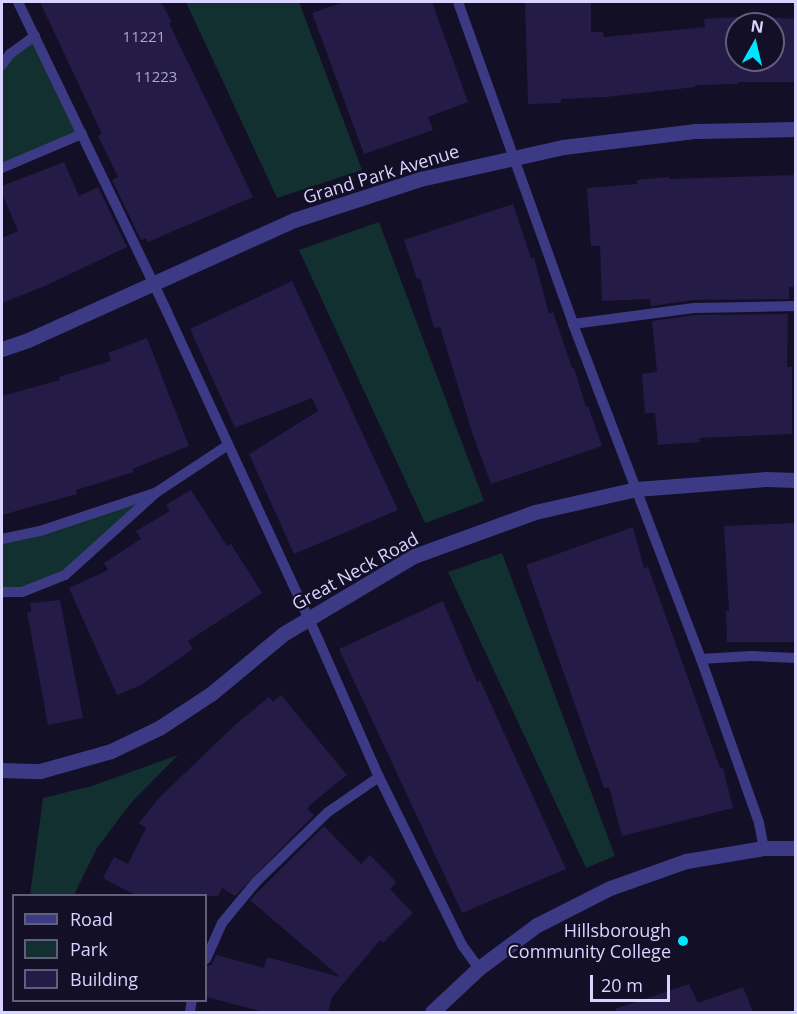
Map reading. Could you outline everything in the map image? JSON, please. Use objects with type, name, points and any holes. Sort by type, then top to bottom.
[{"type":"street","name":"Grand Park Avenue","points":[[2,349],[28,340],[294,220],[420,179],[563,147],[696,131],[795,129]]},
{"type":"street","name":"Great Neck Road","points":[[2,770],[40,771],[111,751],[159,728],[212,693],[283,633],[414,556],[536,512],[636,489],[765,479],[795,480]]},
{"type":"street","points":[[432,1012],[479,968],[537,925],[610,888],[686,861],[764,848],[795,848]]},
{"type":"lane","points":[[18,2],[154,284],[309,619],[379,777],[462,945],[479,968]]},
{"type":"lane","points":[[458,2],[573,324],[701,659],[759,823],[764,848]]},
{"type":"lane","points":[[2,65],[10,54],[34,36]]},
{"type":"lane","points":[[2,168],[82,134]]},
{"type":"lane","points":[[573,324],[694,308],[795,306]]},
{"type":"lane","points":[[2,592],[22,592],[65,575],[157,492],[228,445]]},
{"type":"lane","points":[[2,539],[40,531],[157,492]]},
{"type":"lane","points":[[701,659],[751,656],[795,658]]},
{"type":"lane","points":[[207,957],[222,923],[256,882],[328,812],[379,777]]},
{"type":"green space","points":[[186,2],[299,2],[362,170],[277,198]]},
{"type":"green space","points":[[35,36],[82,134],[2,168],[2,65]]},
{"type":"green space","points":[[379,222],[484,501],[425,523],[299,250]]},
{"type":"green space","points":[[157,492],[65,575],[2,592],[2,539]]},
{"type":"green space","points":[[502,553],[615,856],[586,868],[448,572]]},
{"type":"green space","points":[[178,755],[131,803],[97,848],[74,894],[30,894],[43,798],[92,786]]},
{"type":"building","points":[[40,2],[161,2],[253,197],[148,242],[146,238],[141,240],[112,180],[118,177],[98,136],[102,134]]},
{"type":"building","points":[[344,2],[432,2],[468,102],[428,117],[433,130],[364,154],[312,13]]},
{"type":"building","points":[[525,2],[591,2],[591,32],[603,32],[604,37],[705,27],[704,19],[725,18],[725,72],[785,72],[785,18],[795,19],[795,82],[695,85],[695,87],[606,97],[561,99],[561,103],[528,104]]},
{"type":"building","points":[[64,162],[79,196],[98,187],[127,247],[45,286],[2,303],[2,238],[18,231],[2,193],[2,186]]},
{"type":"building","points":[[795,175],[795,287],[789,287],[789,299],[694,300],[651,306],[650,299],[602,301],[600,246],[591,246],[587,188],[637,184],[637,180],[669,177],[669,179]]},
{"type":"building","points":[[513,204],[531,258],[534,257],[549,314],[553,312],[602,446],[491,484],[472,432],[440,327],[434,328],[420,278],[417,279],[404,240]]},
{"type":"building","points":[[292,281],[398,510],[294,554],[249,454],[318,411],[312,398],[235,428],[190,329]]},
{"type":"building","points":[[788,314],[787,367],[792,367],[792,434],[699,438],[700,442],[658,445],[655,413],[645,413],[642,374],[657,372],[652,321],[695,315]]},
{"type":"building","points":[[147,338],[189,446],[132,469],[134,472],[76,490],[77,494],[2,515],[2,396],[60,380],[59,377],[111,361],[108,353]]},
{"type":"building","points":[[191,490],[227,546],[231,544],[262,593],[188,641],[193,649],[141,685],[117,695],[69,588],[108,570],[104,563],[141,539],[136,531],[170,511],[166,505]]},
{"type":"building","points":[[795,523],[795,642],[727,642],[726,611],[729,611],[724,526]]},
{"type":"building","points":[[633,527],[644,568],[648,567],[720,768],[723,768],[733,808],[622,836],[609,787],[604,788],[526,565]]},
{"type":"building","points":[[60,600],[83,718],[48,725],[27,612],[31,612],[30,603]]},
{"type":"building","points":[[443,601],[477,682],[480,680],[566,869],[462,913],[339,649]]},
{"type":"building","points":[[281,695],[347,775],[311,804],[307,809],[314,815],[235,896],[222,888],[218,896],[133,894],[103,878],[114,857],[128,864],[146,828],[139,823],[158,799],[236,724],[269,697],[273,702]]},
{"type":"building","points":[[324,826],[361,864],[370,855],[396,882],[390,889],[413,913],[383,943],[380,940],[332,997],[328,1012],[264,1012],[207,997],[207,966],[211,965],[216,955],[264,968],[267,957],[340,977],[250,900]]},
{"type":"building","points":[[689,984],[698,1003],[743,987],[753,1012],[616,1012],[615,1009]]},
{"type":"place","name":"Hillsborough Community College","points":[[683,941]]}]
